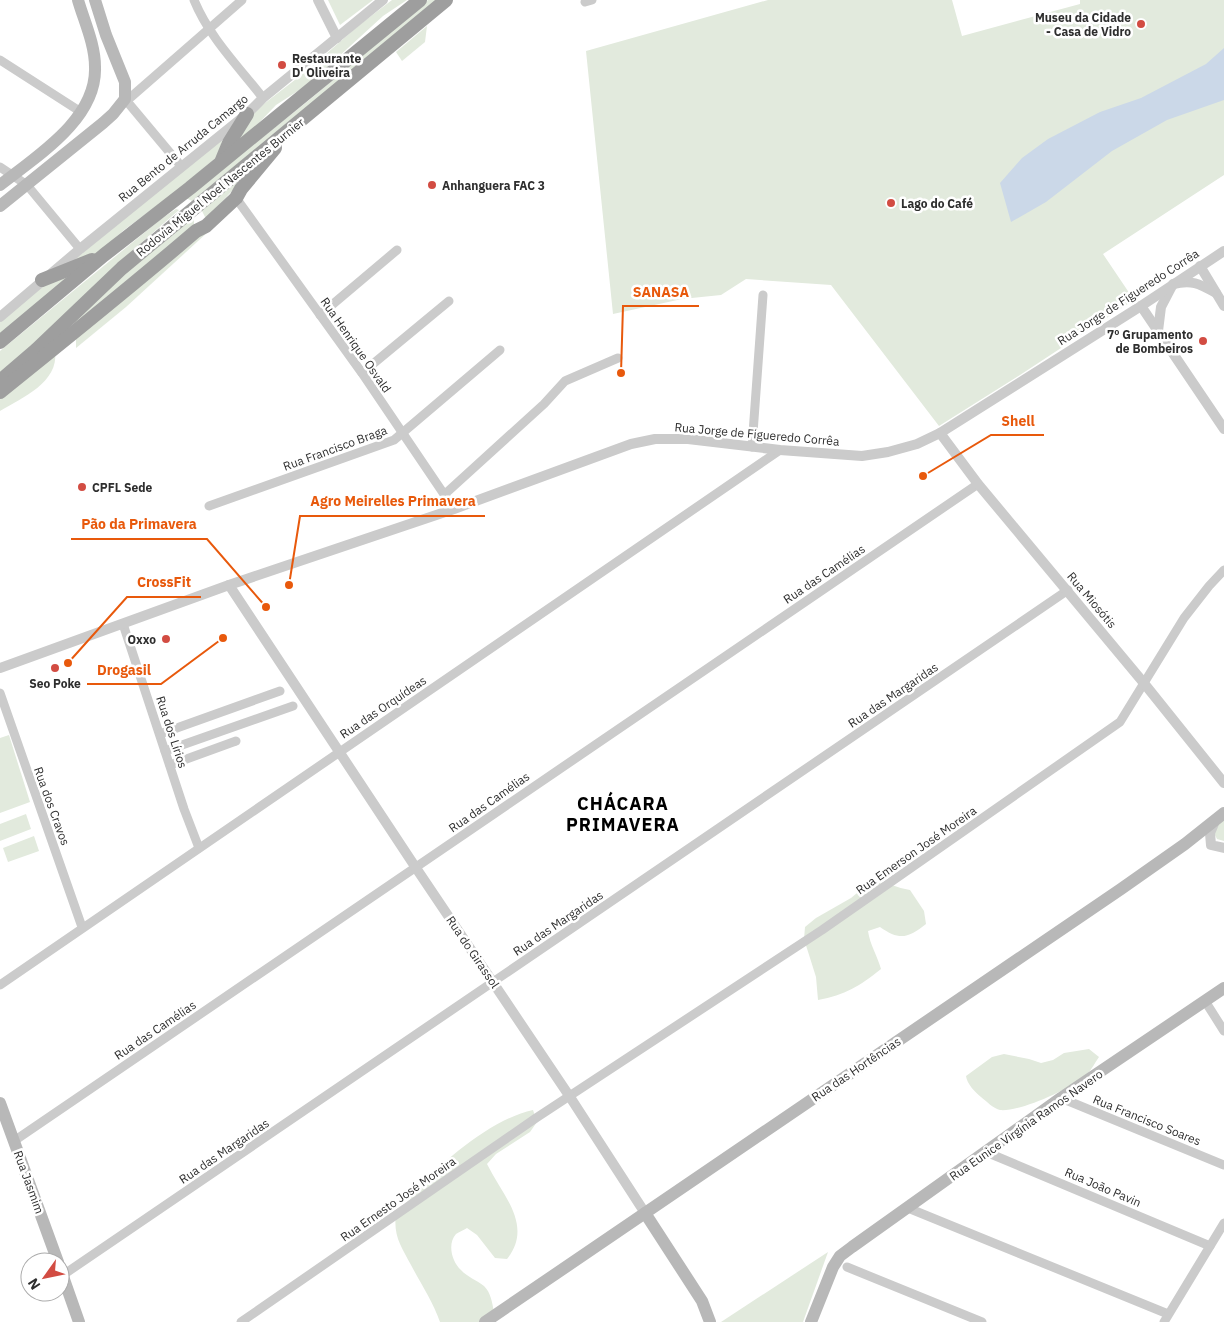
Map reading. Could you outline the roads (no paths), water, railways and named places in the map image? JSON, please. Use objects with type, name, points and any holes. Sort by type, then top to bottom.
[{"type":"highway","name":"Rodovia Miguel Noel Nascentes Burnier","points":[[0,342],[104,255],[420,0]]},
{"type":"highway","name":"Rodovia Miguel Noel Nascentes Burnier","points":[[0,381],[36,350],[122,268],[446,0]]},
{"type":"highway","points":[[222,161],[229,143],[247,114]]},
{"type":"highway","points":[[0,392],[66,340],[196,231],[206,226],[236,198],[241,189],[289,131]]},
{"type":"highway","points":[[166,206],[177,204],[188,206],[194,210],[199,224],[196,231]]},
{"type":"highway","points":[[42,280],[104,255]]},
{"type":"main road","points":[[0,184],[63,134],[84,107],[95,78],[95,70],[90,40],[78,0]]},
{"type":"main road","points":[[0,206],[103,123],[125,99],[123,76],[94,0]]},
{"type":"main road","points":[[95,70],[107,66],[123,76]]},
{"type":"main road","points":[[84,107],[92,120],[103,123]]},
{"type":"main road","name":"Rua das Hortências","points":[[485,1322],[1121,889],[1185,844],[1220,816]]},
{"type":"main road","name":"Rua Eunice Virgínia Ramos Navero","points":[[811,1322],[833,1267],[840,1256],[1062,1098],[1224,988]]},
{"type":"main road","name":"Rua Jasmim","points":[[0,1103],[54,1252]]},
{"type":"main road","name":"Rua do Girassol","points":[[645,1213],[702,1301],[710,1322]]},
{"type":"main road","points":[[70,1297],[79,1322]]},
{"type":"street","points":[[194,0],[199,13],[209,29],[264,98]]},
{"type":"street","points":[[180,166],[125,99],[131,96],[242,0]]},
{"type":"street","points":[[318,0],[337,38]]},
{"type":"street","name":"Rua Bento de Arruda Camargo","points":[[0,317],[180,166],[247,114],[384,0]]},
{"type":"street","points":[[0,60],[84,107]]},
{"type":"street","points":[[123,76],[138,86],[145,84]]},
{"type":"street","points":[[0,167],[27,185],[80,249]]},
{"type":"street","name":"Rua Henrique Osvald","points":[[236,198],[362,373],[454,508]]},
{"type":"street","points":[[320,315],[397,250]]},
{"type":"street","name":"Rua Jorge de Figueredo Corrêa","points":[[0,668],[630,444],[655,439],[688,439],[780,450],[862,456],[888,452],[917,444],[940,433],[1141,306],[1224,251]]},
{"type":"street","points":[[1200,266],[1224,306]]},
{"type":"street","points":[[1158,330],[1162,307],[1172,284],[1186,281],[1194,282],[1216,293]]},
{"type":"street","points":[[752,447],[763,295]]},
{"type":"street","points":[[362,373],[449,301]]},
{"type":"street","points":[[1141,306],[1224,429]]},
{"type":"street","name":"Rua Francisco Braga","points":[[209,506],[394,440],[500,350]]},
{"type":"street","points":[[445,494],[544,404],[562,383],[618,358]]},
{"type":"street","name":"Rua Miosótis","points":[[940,433],[978,484],[1068,590],[1224,783]]},
{"type":"street","name":"Rua das Orquídeas","points":[[0,985],[780,450]]},
{"type":"street","name":"Rua das Camélias","points":[[14,1141],[978,484]]},
{"type":"street","name":"Rua Emerson José Moreira","points":[[570,1097],[822,930],[1120,722],[1184,618],[1224,570]]},
{"type":"street","name":"Rua do Girassol","points":[[229,585],[416,868],[494,982],[645,1213]]},
{"type":"street","name":"Rua das Margaridas","points":[[70,1266],[494,982],[1068,590]]},
{"type":"street","name":"Rua dos Lírios","points":[[123,624],[198,848]]},
{"type":"street","points":[[160,734],[280,692]]},
{"type":"street","name":"Rua dos Cravos","points":[[0,693],[82,927]]},
{"type":"street","points":[[165,750],[293,706]]},
{"type":"street","points":[[170,765],[236,741]]},
{"type":"street","points":[[1220,816],[1210,833],[1211,845],[1224,848]]},
{"type":"street","points":[[1205,1001],[1224,1031]]},
{"type":"street","name":"Rua Ernesto José Moreira","points":[[241,1322],[496,1145],[570,1097]]},
{"type":"street","name":"Rua Francisco Soares","points":[[1062,1098],[1224,1165]]},
{"type":"street","name":"Rua João Pavin","points":[[986,1152],[1210,1246]]},
{"type":"street","points":[[908,1208],[1166,1318],[1224,1224]]},
{"type":"street","points":[[847,1267],[982,1322]]},
{"type":"water","points":[[1224,48],[1224,100],[1167,120],[1112,151],[1046,202],[1011,222],[1000,183],[1022,158],[1048,139],[1100,112],[1141,98],[1206,64]]},
{"type":"place","name":"Museu da Cidade - Casa de Vidro","points":[[1141,24]]},
{"type":"place","name":"Restaurante D' Oliveira","points":[[282,65]]},
{"type":"place","name":"Anhanguera FAC 3","points":[[432,185]]},
{"type":"place","name":"Lago do Café","points":[[891,203]]},
{"type":"place","name":"7º Grupamento de Bombeiros","points":[[1203,341]]},
{"type":"place","name":"SANASA","points":[[621,373]]},
{"type":"place","name":"Shell","points":[[923,476]]},
{"type":"place","name":"CPFL Sede","points":[[82,487]]},
{"type":"place","name":"Agro Meirelles Primavera","points":[[289,585]]},
{"type":"place","name":"Pão da Primavera","points":[[266,607]]},
{"type":"place","name":"Drogasil","points":[[223,638]]},
{"type":"place","name":"Oxxo","points":[[166,639]]},
{"type":"place","name":"CrossFit","points":[[68,663]]},
{"type":"place","name":"Seo Poke","points":[[55,668]]},
{"type":"district","name":"CHÁCARA PRIMAVERA","points":[[623,813]]}]
